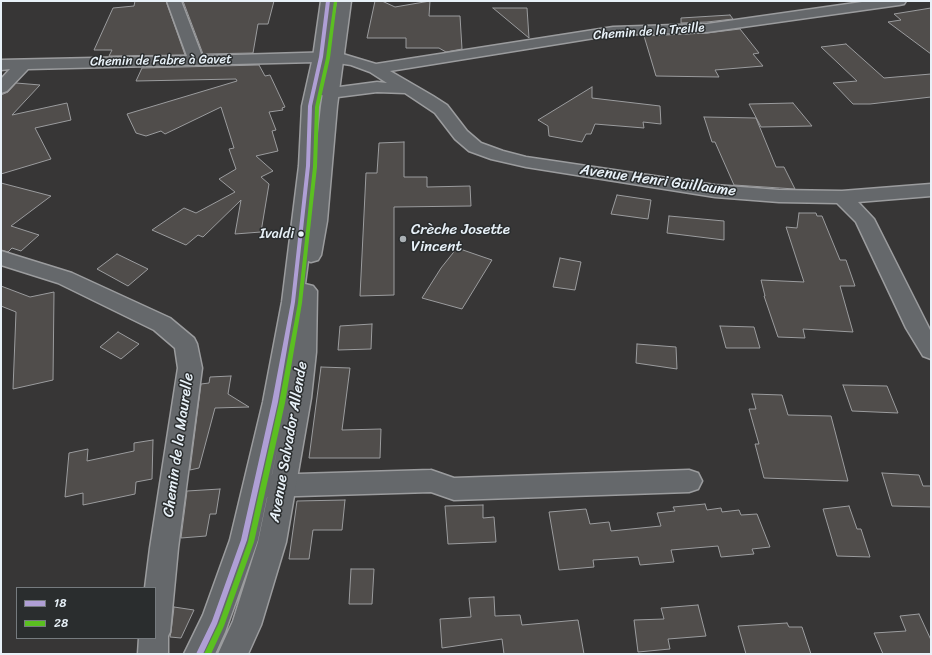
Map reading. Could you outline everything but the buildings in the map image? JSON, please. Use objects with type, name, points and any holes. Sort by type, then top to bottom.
[{"type":"street","points":[[174,1],[196,60]]},
{"type":"street","points":[[328,1],[329,57]]},
{"type":"street","points":[[330,93],[322,90],[324,67],[329,57],[344,1]]},
{"type":"street","name":"Chemin de la Treille","points":[[375,69],[613,31],[707,28],[793,8],[899,1]]},
{"type":"street","name":"Chemin de Fabre à Gavet","points":[[1,65],[329,57]]},
{"type":"street","name":"Avenue Henri Guillaume","points":[[329,57],[356,62],[375,69],[410,89],[441,109],[461,135],[475,147],[497,155],[623,178],[715,191],[779,196],[842,197],[931,190]]},
{"type":"street","name":"Avenue Salvador Allende","points":[[200,654],[215,622],[244,540],[275,402],[293,302],[308,166],[310,106],[329,57]]},
{"type":"street","points":[[1,88],[24,64]]},
{"type":"street","points":[[363,88],[374,78],[376,74],[375,69]]},
{"type":"street","name":"Avenue Henri Guillaume","points":[[330,93],[363,88],[391,87],[410,89]]},
{"type":"street","name":"Avenue Salvador Allende","points":[[233,654],[246,625],[272,542],[299,398],[305,352],[305,300],[318,214],[330,93]]},
{"type":"street","points":[[842,197],[864,219],[917,328],[931,350]]},
{"type":"street","name":"Chemin de la Maurelle","points":[[1,258],[65,278],[162,324],[186,344],[190,368],[164,548],[156,623]]},
{"type":"street","points":[[256,485],[283,486],[432,481],[454,489],[689,481]]},
{"type":"street","points":[[153,654],[154,639]]},
{"type":"transit line","name":"18","points":[[199,654],[215,622],[244,540],[275,402],[293,302],[308,166],[310,106],[321,57],[328,1]]},
{"type":"transit line","name":"28","points":[[207,654],[222,624],[251,542],[282,403],[300,303],[315,167],[317,107],[328,58],[335,2]]},
{"type":"place","name":"Ivaldi","points":[[301,234]]},
{"type":"place","name":"Crèche Josette Vincent","points":[[403,239]]}]
